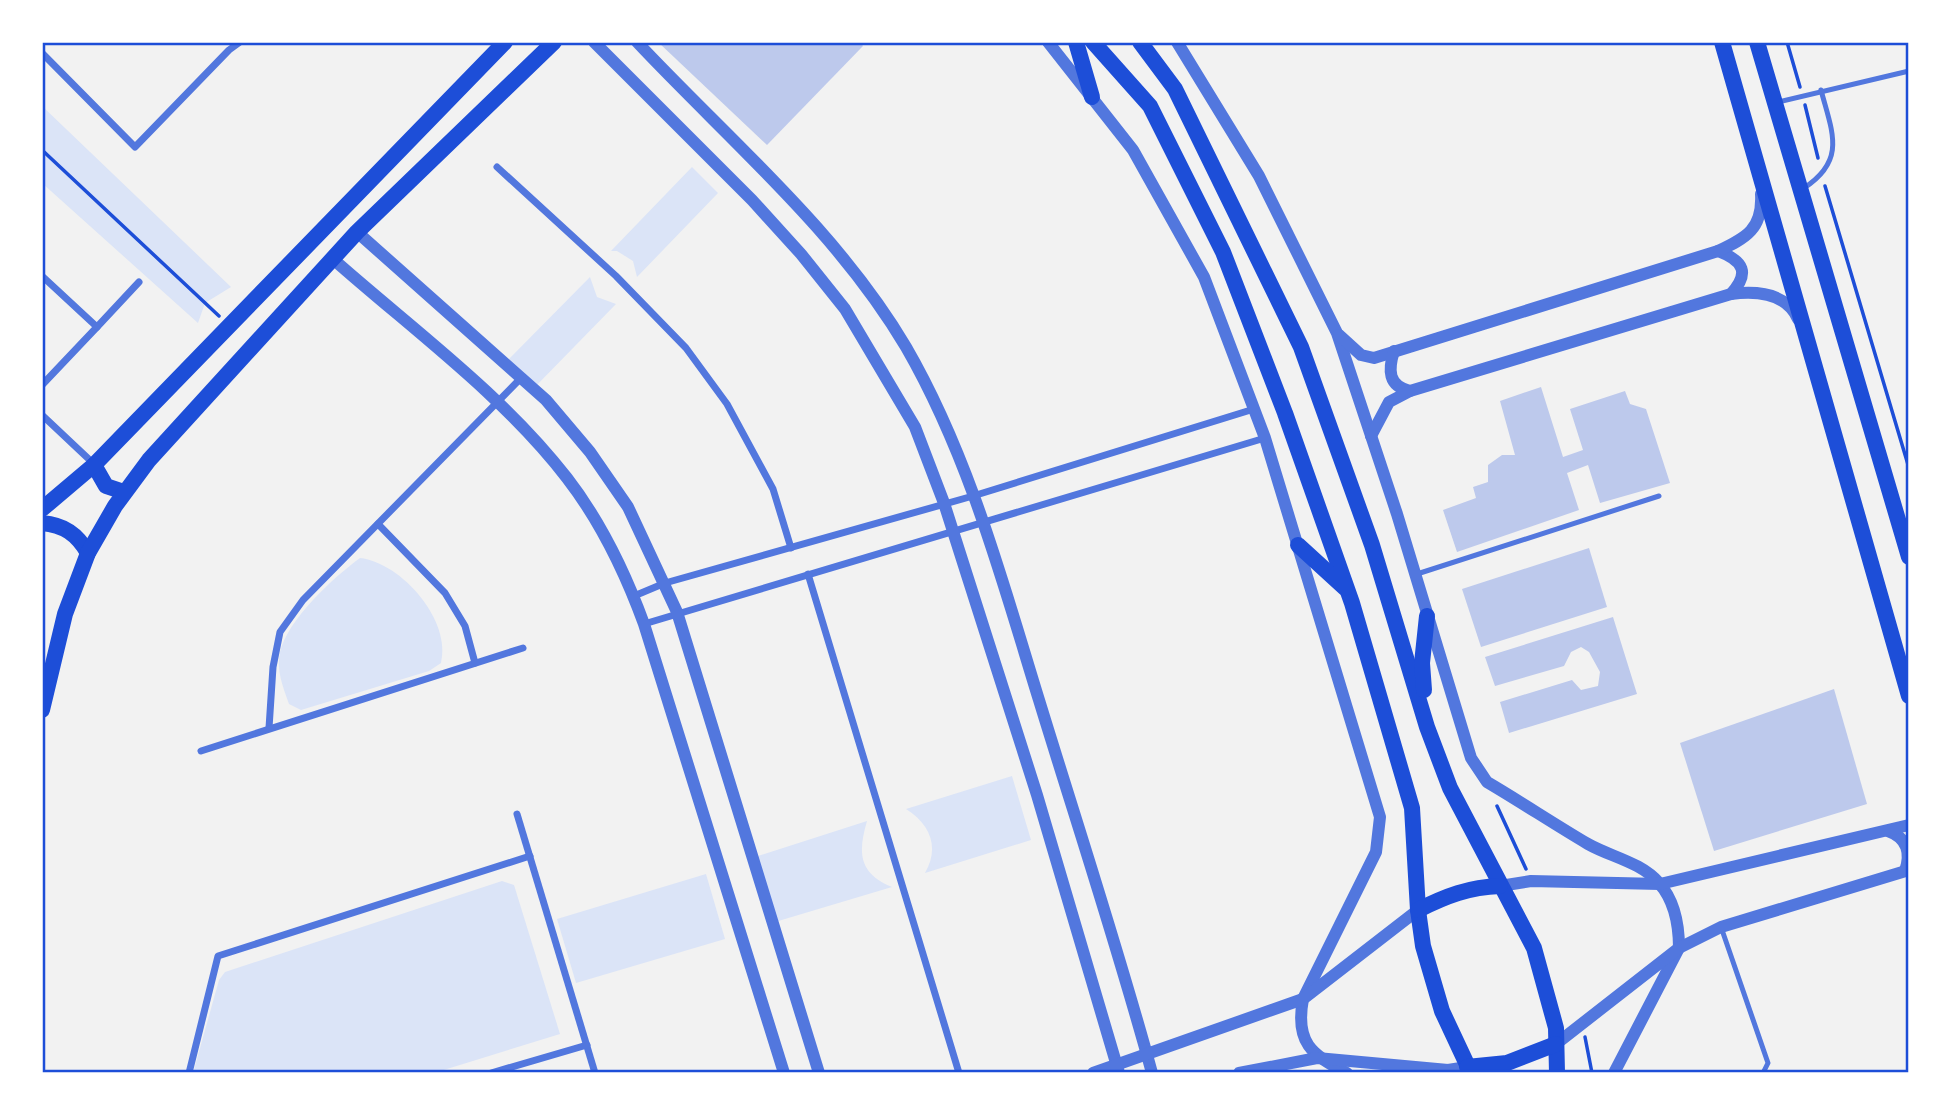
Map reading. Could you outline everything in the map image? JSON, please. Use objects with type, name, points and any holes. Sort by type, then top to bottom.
[{"type":"main road","points":[[42,509],[94,465],[505,42]]},
{"type":"main road","points":[[42,710],[65,614],[88,553],[124,492],[149,460],[357,232],[554,42]]},
{"type":"main road","points":[[1076,42],[1092,97]]},
{"type":"main road","points":[[1093,42],[1150,106],[1223,252],[1348,590],[1412,808],[1418,910],[1423,946],[1442,1011],[1469,1070],[1507,1063],[1556,1044]]},
{"type":"main road","points":[[1140,42],[1175,89],[1301,347],[1398,622],[1427,727],[1451,788],[1479,837],[1500,886],[1534,948],[1551,999],[1557,1073]]},
{"type":"main road","points":[[1722,42],[1909,695]]},
{"type":"main road","points":[[1757,42],[1909,557]]},
{"type":"main road","points":[[94,465],[106,486],[124,492]]},
{"type":"main road","points":[[42,523],[67,529],[88,553]]},
{"type":"main road","points":[[1298,545],[1348,590]]},
{"type":"main road","points":[[1427,616],[1422,663],[1427,727]]},
{"type":"main road","points":[[1418,910],[1449,894],[1474,887],[1500,886]]},
{"type":"street","points":[[42,53],[135,147],[229,50],[240,42]]},
{"type":"street","points":[[594,42],[752,200],[845,309],[915,427],[944,503],[1037,795],[1118,1069]]},
{"type":"street","points":[[637,42],[768,172],[866,288],[905,347],[946,425],[984,523],[1152,1073]]},
{"type":"street","points":[[1048,42],[1133,150],[1204,277],[1265,438],[1380,817],[1376,852],[1303,999],[1300,1016],[1302,1032],[1317,1058],[1347,1073]]},
{"type":"street","points":[[1177,42],[1259,176],[1337,333],[1471,758],[1487,782],[1591,846],[1644,870],[1660,884],[1674,908],[1679,929],[1679,948],[1614,1073]]},
{"type":"street","points":[[497,167],[616,276],[686,348],[727,404],[774,489],[792,548]]},
{"type":"street","points":[[1337,333],[1362,355],[1374,358],[1718,251],[1741,240],[1755,227],[1762,212],[1760,177]]},
{"type":"street","points":[[357,232],[546,400],[590,452],[628,507],[677,612],[819,1073]]},
{"type":"street","points":[[1718,251],[1735,258],[1742,269],[1741,283],[1731,294]]},
{"type":"street","points":[[333,259],[526,431],[567,479],[603,531],[634,596],[644,624],[784,1073]]},
{"type":"street","points":[[42,276],[97,327]]},
{"type":"street","points":[[42,385],[139,282]]},
{"type":"street","points":[[1371,436],[1389,402],[1410,391],[1731,294],[1756,291],[1777,298],[1794,310],[1808,341]]},
{"type":"street","points":[[1395,351],[1389,367],[1391,378],[1400,389],[1410,391]]},
{"type":"street","points":[[269,727],[272,667],[280,632],[303,600],[521,378]]},
{"type":"street","points":[[634,596],[665,583],[972,496],[1255,409]]},
{"type":"street","points":[[42,415],[94,465]]},
{"type":"street","points":[[644,624],[1265,438]]},
{"type":"street","points":[[378,524],[445,593],[465,626],[475,663]]},
{"type":"street","points":[[808,574],[959,1073]]},
{"type":"street","points":[[201,751],[269,727],[523,648]]},
{"type":"street","points":[[517,814],[595,1073]]},
{"type":"street","points":[[1500,886],[1531,881],[1660,884],[1909,825]]},
{"type":"street","points":[[1556,1044],[1583,1026],[1679,948],[1721,927],[1907,871],[1907,847],[1899,836],[1888,831]]},
{"type":"street","points":[[189,1073],[218,956],[530,856]]},
{"type":"street","points":[[1093,1073],[1118,1069],[1303,999],[1418,910]]},
{"type":"street","points":[[491,1073],[587,1045]]},
{"type":"street","points":[[1240,1073],[1317,1058],[1469,1070]]},
{"type":"lane","points":[[1775,103],[1909,71]]},
{"type":"lane","points":[[1802,190],[1828,167],[1835,146],[1821,90]]},
{"type":"lane","points":[[1415,575],[1659,496]]},
{"type":"lane","points":[[1721,927],[1768,1063],[1763,1073]]},
{"type":"path","points":[[1787,42],[1822,175],[1909,468]]},
{"type":"path","points":[[42,150],[229,326]]},
{"type":"path","points":[[1487,782],[1531,881]]},
{"type":"path","points":[[1583,1026],[1592,1073]]},
{"type":"shaded area","points":[[42,106],[231,287],[205,303],[198,323],[42,183]]},
{"type":"shaded area","points":[[692,167],[718,193],[637,277],[633,261],[617,251],[611,251]]},
{"type":"shaded area","points":[[590,277],[597,297],[616,304],[533,389],[506,362]]},
{"type":"shaded area","points":[[360,558],[376,562],[392,571],[407,582],[420,597],[439,630],[441,663],[429,671],[301,710],[289,704],[281,678],[279,659],[285,639],[313,600]]},
{"type":"shaded area","points":[[1012,776],[1031,840],[925,873],[932,854],[930,837],[921,822],[906,809]]},
{"type":"shaded area","points":[[867,821],[862,842],[863,860],[872,875],[892,887],[775,922],[755,857]]},
{"type":"shaded area","points":[[706,874],[725,939],[576,983],[557,919]]},
{"type":"shaded area","points":[[502,881],[514,885],[560,1034],[434,1073],[193,1073],[219,980],[225,972]]},
{"type":"building","points":[[658,42],[860,42],[863,46],[767,145]]},
{"type":"building","points":[[1541,387],[1563,457],[1583,450],[1570,409],[1625,391],[1630,404],[1646,409],[1670,483],[1600,503],[1588,465],[1567,473],[1579,510],[1457,552],[1443,510],[1476,498],[1473,487],[1488,482],[1488,465],[1502,455],[1515,455],[1500,401]]},
{"type":"building","points":[[1589,548],[1607,607],[1481,647],[1462,589]]},
{"type":"building","points":[[1613,617],[1637,694],[1509,733],[1500,702],[1572,680],[1581,690],[1598,686],[1600,672],[1589,652],[1581,647],[1571,652],[1564,666],[1495,686],[1485,657]]},
{"type":"building","points":[[1834,689],[1867,804],[1714,851],[1680,743]]}]
